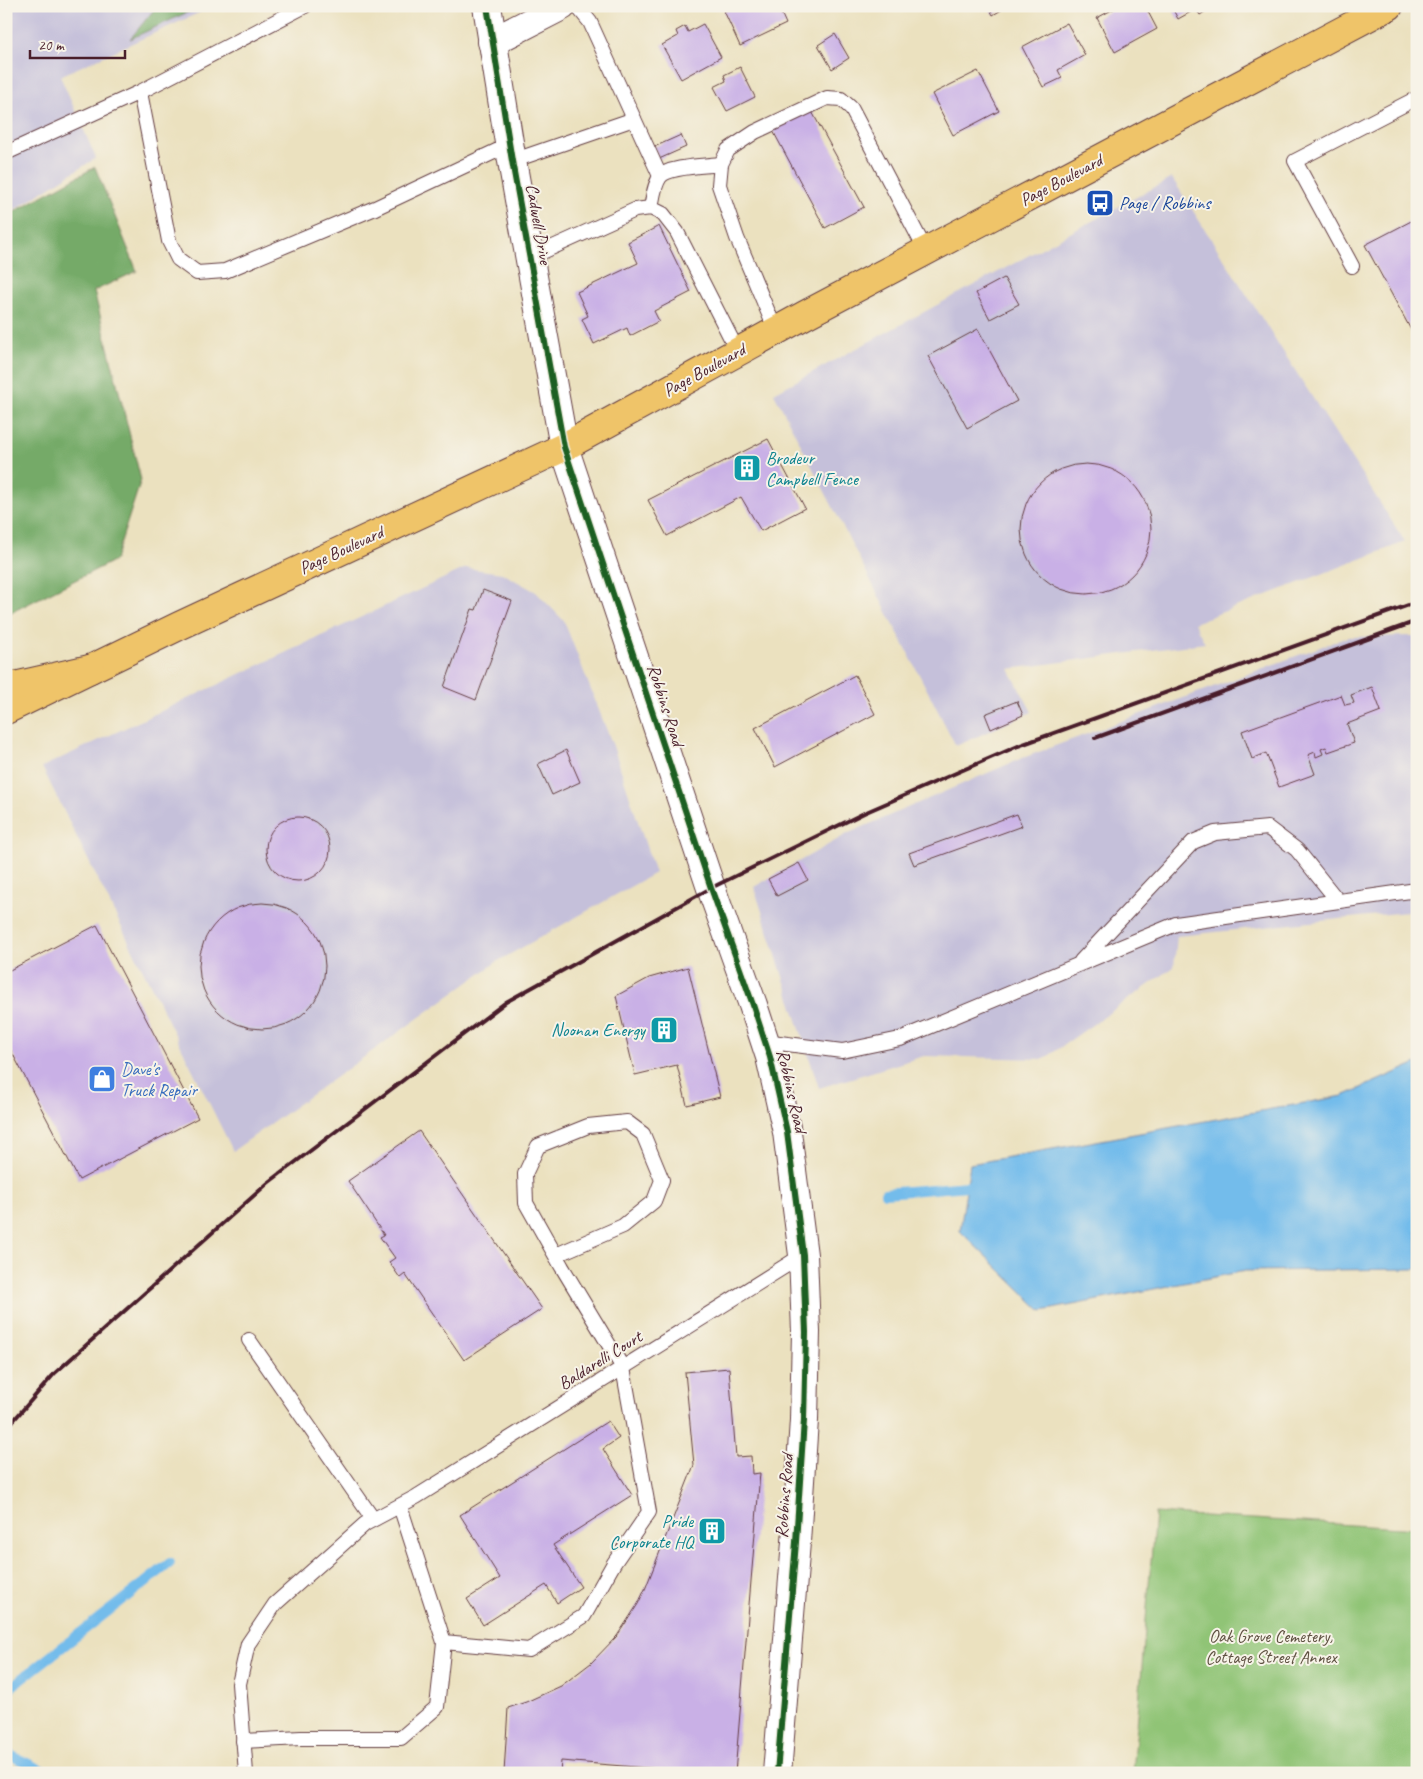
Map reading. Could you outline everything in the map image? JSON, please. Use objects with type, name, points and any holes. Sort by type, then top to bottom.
[{"type":"main road","name":"Page Boulevard","points":[[6,710],[188,622],[564,447],[776,331],[1389,6]]},
{"type":"main road","points":[[6,688],[90,669]]},
{"type":"street","name":"Cadwell Drive","points":[[487,6],[511,153],[564,447]]},
{"type":"street","points":[[492,42],[562,6]]},
{"type":"street","name":"Robbins Road","points":[[564,447],[764,1041],[787,1132],[803,1255],[806,1332],[804,1420],[796,1542],[777,1773]]},
{"type":"lane","points":[[6,153],[140,92],[306,6]]},
{"type":"lane","points":[[577,6],[590,22],[660,176]]},
{"type":"lane","points":[[140,92],[169,241],[178,259],[197,274],[225,271],[511,153],[634,119]]},
{"type":"lane","points":[[776,331],[737,238],[719,185],[721,164],[728,150],[756,132],[827,98],[841,99],[850,108],[926,251]]},
{"type":"lane","points":[[1352,266],[1295,161],[1417,98]]},
{"type":"lane","points":[[651,208],[655,188],[660,176],[670,170],[721,164]]},
{"type":"lane","points":[[530,258],[635,210],[651,208],[664,214],[677,232],[738,352]]},
{"type":"lane","points":[[1077,965],[1193,842],[1215,833],[1268,828],[1297,850],[1338,901]]},
{"type":"lane","points":[[764,1041],[842,1051],[900,1039],[1176,924],[1417,890]]},
{"type":"lane","points":[[444,1642],[530,1650],[584,1616],[614,1562],[649,1512],[623,1368],[556,1255],[526,1203],[525,1174],[538,1146],[588,1126],[626,1122],[643,1134],[662,1180],[654,1201],[623,1226],[556,1255]]},
{"type":"lane","name":"Baldarelli Court","points":[[246,1773],[239,1684],[248,1644],[275,1604],[365,1524],[400,1506],[803,1255]]},
{"type":"lane","points":[[249,1340],[374,1519]]},
{"type":"lane","points":[[243,1740],[400,1738],[437,1707],[444,1642],[400,1506]]},
{"type":"shaded area","points":[[6,6],[214,6],[60,76],[96,158],[6,215]]},
{"type":"shaded area","points":[[1172,178],[1405,542],[1194,623],[1205,643],[1009,669],[1032,712],[956,746],[774,393]]},
{"type":"shaded area","points":[[466,568],[502,573],[536,592],[564,621],[613,746],[655,873],[498,961],[233,1151],[42,767]]},
{"type":"shaded area","points":[[1417,636],[1417,911],[1177,936],[1174,967],[1044,1059],[924,1056],[819,1088],[754,887],[849,833],[1020,759],[1347,637]]},
{"type":"green space","points":[[157,6],[201,6],[130,39]]},
{"type":"green space","points":[[95,167],[137,271],[94,291],[141,480],[115,560],[6,615],[6,216]]},
{"type":"green space","name":"Oak Grove Cemetery, Cottage Street Annex","points":[[1155,1513],[1417,1529],[1417,1773],[1133,1773]]},
{"type":"water","points":[[1417,1063],[1417,1269],[1245,1271],[1042,1311],[960,1231],[970,1164],[1343,1096]]},
{"type":"building","points":[[735,6],[778,6],[786,24],[740,46],[724,11]]},
{"type":"building","points":[[988,6],[1008,6],[993,15]]},
{"type":"building","points":[[1119,6],[1145,6],[1157,29],[1115,52],[1097,18]]},
{"type":"building","points":[[1171,6],[1204,6],[1206,11],[1200,15],[1196,9],[1178,19]]},
{"type":"building","points":[[1067,23],[1085,55],[1058,70],[1062,78],[1043,87],[1022,47]]},
{"type":"building","points":[[703,24],[721,57],[681,79],[662,45],[678,36],[676,31],[685,26],[688,32]]},
{"type":"building","points":[[835,34],[849,58],[832,69],[818,45]]},
{"type":"building","points":[[740,67],[755,97],[727,111],[714,87],[726,81],[724,75]]},
{"type":"building","points":[[978,71],[999,111],[953,135],[932,94]]},
{"type":"building","points":[[810,108],[864,207],[825,228],[772,129]]},
{"type":"building","points":[[681,135],[686,147],[659,159],[654,147]]},
{"type":"building","points":[[1417,218],[1417,341],[1365,245]]},
{"type":"building","points":[[659,226],[691,292],[654,311],[659,321],[630,336],[627,328],[594,344],[582,319],[588,316],[577,292],[638,263],[628,242]]},
{"type":"building","points":[[1004,278],[1019,304],[990,319],[976,293]]},
{"type":"building","points":[[978,329],[1017,401],[967,428],[928,356]]},
{"type":"building","name":"Brodeur Campbell Fence","points":[[768,439],[805,508],[761,531],[741,497],[667,536],[648,500]]},
{"type":"building","points":[[1086,464],[1111,469],[1132,483],[1146,504],[1151,529],[1146,554],[1132,575],[1111,589],[1086,594],[1061,589],[1040,575],[1026,554],[1021,529],[1026,504],[1040,483],[1061,469]]},
{"type":"building","points":[[483,590],[512,601],[476,700],[444,687],[472,609],[476,610]]},
{"type":"building","points":[[855,675],[875,714],[775,767],[755,728]]},
{"type":"building","points":[[1372,687],[1381,711],[1347,724],[1354,743],[1328,752],[1326,747],[1321,749],[1323,754],[1316,757],[1315,752],[1308,755],[1315,774],[1279,787],[1266,753],[1252,759],[1242,731],[1341,695],[1345,705],[1354,703],[1351,695]]},
{"type":"building","points":[[1017,701],[1023,715],[991,729],[985,714]]},
{"type":"building","points":[[566,750],[580,782],[552,795],[538,764]]},
{"type":"building","points":[[1017,814],[1022,826],[914,865],[909,853]]},
{"type":"building","points":[[298,817],[316,823],[324,831],[330,849],[324,867],[316,875],[298,881],[280,875],[272,867],[266,849],[272,831],[280,823]]},
{"type":"building","points":[[799,863],[808,880],[777,896],[768,879]]},
{"type":"building","points":[[262,903],[286,908],[306,922],[320,942],[325,966],[320,990],[306,1010],[286,1024],[262,1029],[238,1024],[218,1010],[204,990],[199,966],[204,942],[218,922],[238,908]]},
{"type":"building","name":"Dave's Truck Repair","points":[[97,925],[198,1118],[79,1180],[6,1041],[6,972]]},
{"type":"building","name":"Noonan Energy","points":[[688,967],[720,1097],[687,1105],[677,1065],[635,1075],[616,996],[649,978]]},
{"type":"building","points":[[419,1131],[542,1309],[464,1360],[405,1274],[400,1278],[389,1262],[395,1258],[380,1237],[384,1235],[348,1181]]},
{"type":"building","name":"Pride Corporate HQ","points":[[729,1368],[736,1457],[751,1456],[752,1474],[760,1473],[735,1773],[710,1773],[561,1761],[560,1773],[504,1773],[508,1708],[561,1686],[591,1663],[617,1636],[638,1604],[646,1587],[694,1465],[685,1372]]},
{"type":"building","points":[[608,1421],[619,1438],[603,1449],[632,1495],[553,1545],[581,1587],[557,1603],[546,1585],[483,1625],[467,1599],[500,1578],[460,1515]]},
{"type":"waterway","points":[[885,1193],[980,1185]]},
{"type":"waterway","points":[[6,1691],[170,1563]]},
{"type":"waterway","points":[[6,1753],[48,1773]]},
{"type":"railway","points":[[6,1429],[55,1373],[268,1183],[506,1002],[711,888],[864,813],[1018,746],[1417,602]]},
{"type":"railway","points":[[1095,738],[1417,621]]},
{"type":"cycle path","points":[[487,6],[512,161],[564,447],[711,888],[770,1057],[787,1132],[803,1255],[806,1332],[804,1420],[796,1542],[777,1773]]},
{"type":"place","name":"Page / Robbins","points":[[1100,203]]},
{"type":"place","name":"Brodeur Campbell Fence","points":[[747,468]]},
{"type":"place","name":"Noonan Energy","points":[[664,1030]]},
{"type":"place","name":"Dave's Truck Repair","points":[[102,1079]]},
{"type":"place","name":"Pride Corporate HQ","points":[[712,1531]]}]
